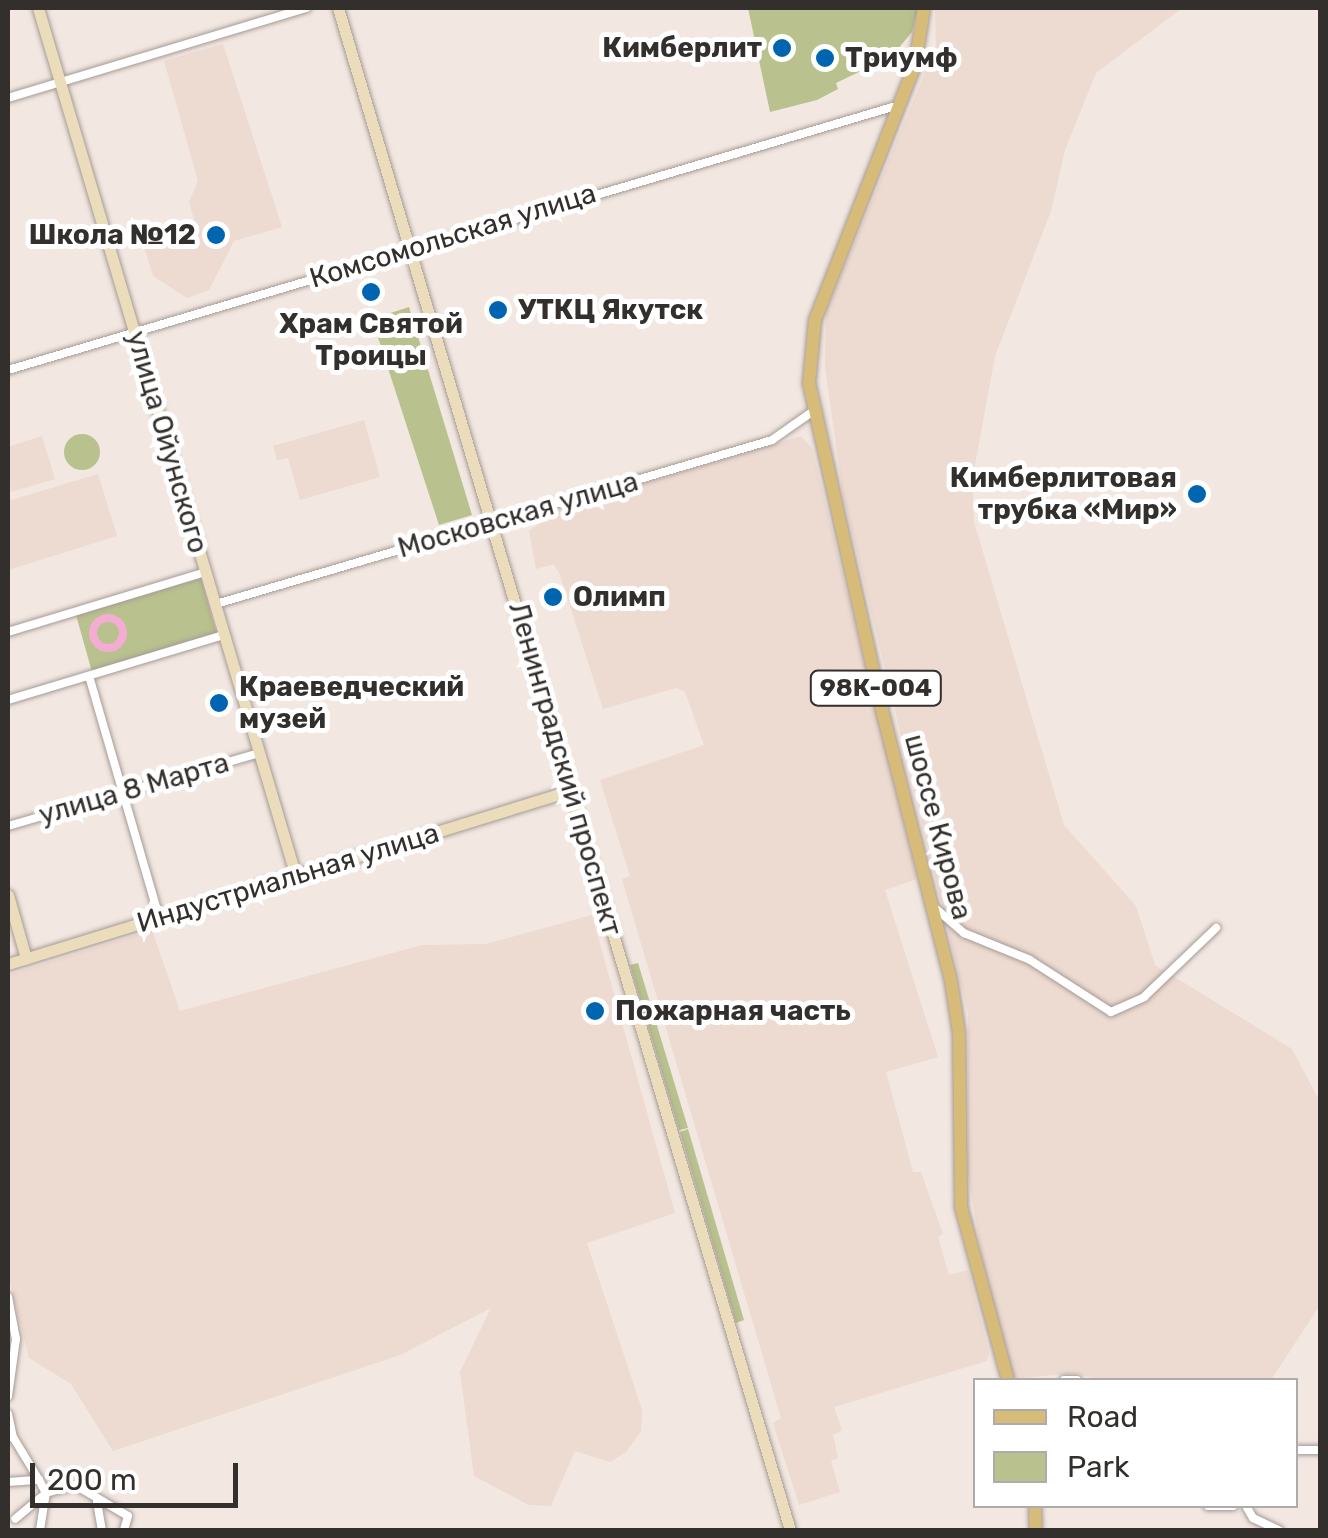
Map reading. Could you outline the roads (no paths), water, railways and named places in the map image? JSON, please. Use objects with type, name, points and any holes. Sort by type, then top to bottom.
[{"type":"main road","name":"улица Ойунского","points":[[38,8],[296,877]]},
{"type":"main road","name":"Ленинградский проспект","points":[[338,8],[495,522],[569,791],[790,1530]]},
{"type":"main road","name":"шоссе Кирова","points":[[924,8],[919,53],[815,320],[812,412],[958,1017],[956,1158],[963,1224],[1007,1378]]},
{"type":"main road","name":"Индустриальная улица","points":[[8,964],[569,791]]},
{"type":"main road","points":[[8,896],[26,958]]},
{"type":"street","points":[[8,98],[307,8]]},
{"type":"street","name":"Комсомольская улица","points":[[8,370],[899,105]]},
{"type":"street","name":"Московская улица","points":[[216,604],[772,440],[812,412]]},
{"type":"street","points":[[8,632],[205,572]]},
{"type":"street","points":[[8,700],[223,636]]},
{"type":"street","points":[[89,676],[159,917]]},
{"type":"street","name":"улица 8 Марта","points":[[8,826],[260,753]]},
{"type":"street","points":[[932,906],[964,933],[1030,960],[1110,1012],[1144,997],[1216,928]]},
{"type":"street","points":[[8,1297],[16,1339],[8,1396]]},
{"type":"street","points":[[8,1414],[13,1437],[46,1493],[40,1530]]},
{"type":"street","points":[[8,1482],[40,1480]]},
{"type":"street","points":[[15,1519],[46,1493],[75,1485],[97,1502],[128,1516],[124,1530]]},
{"type":"street","points":[[97,1502],[102,1530]]},
{"type":"street","points":[[1247,1508],[1253,1518],[1280,1530]]},
{"type":"waterway","points":[[108,618],[122,627],[123,633],[114,647],[108,648],[94,639],[93,633],[102,619],[108,618]]},
{"type":"place","name":"Кимберлит","points":[[782,48]]},
{"type":"place","name":"Триумф","points":[[825,58]]},
{"type":"place","name":"Школа №12","points":[[216,235]]},
{"type":"place","name":"Храм Святой Троицы","points":[[371,292]]},
{"type":"place","name":"УТКЦ Якутск","points":[[498,310]]},
{"type":"place","name":"Кимберлитовая трубка «Мир»","points":[[1197,494]]},
{"type":"place","name":"Олимп","points":[[553,597]]},
{"type":"place","name":"Краеведческий музей","points":[[219,703]]},
{"type":"place","name":"Пожарная часть","points":[[595,1011]]}]
